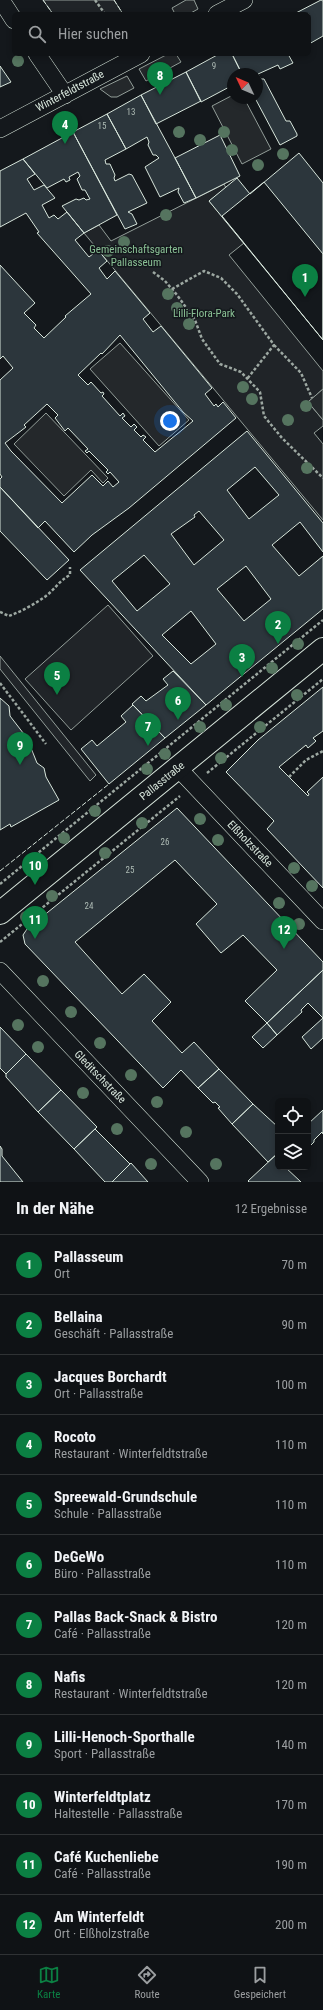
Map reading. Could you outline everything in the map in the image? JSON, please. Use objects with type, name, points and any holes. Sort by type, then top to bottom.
[{"type":"main road","name":"Pallasstraße","points":[[0,913],[323,649]]},
{"type":"street","points":[[1,0],[12,17]]},
{"type":"street","points":[[221,12],[244,0]]},
{"type":"street","points":[[38,56],[65,95]]},
{"type":"street","name":"Winterfeldtstraße","points":[[0,129],[137,56]]},
{"type":"street","name":"Elßholzstraße","points":[[178,768],[323,921]]},
{"type":"street","name":"Gleditschstraße","points":[[0,971],[200,1182]]},
{"type":"path","points":[[95,0],[104,12]]},
{"type":"path","points":[[172,289],[204,271],[221,278],[237,294],[274,345],[301,373],[312,398]]},
{"type":"path","points":[[153,272],[165,280],[195,320],[202,339],[220,364],[241,372],[260,392],[264,416],[282,438],[323,478]]},
{"type":"path","points":[[247,379],[274,345]]},
{"type":"path","points":[[0,612],[9,616],[26,609],[46,595],[58,582],[70,575],[70,567]]},
{"type":"path","points":[[0,884],[323,620]]},
{"type":"path","points":[[219,763],[323,679]]},
{"type":"path","points":[[0,683],[46,744]]},
{"type":"path","points":[[289,777],[306,760],[323,751]]},
{"type":"path","points":[[0,942],[170,804]]},
{"type":"green space","points":[[43,0],[114,0],[122,12],[52,12]]},
{"type":"green space","name":"Lilli-Flora-Park","points":[[224,184],[226,188],[209,201],[244,243],[229,255],[323,371],[323,389],[308,402],[323,420],[323,426],[314,433],[323,444],[323,520],[84,233],[99,225],[111,241]]},
{"type":"green space","points":[[108,605],[153,656],[71,730],[25,679]]},
{"type":"green space","points":[[0,656],[96,775],[90,781],[0,669]]},
{"type":"shaded area","points":[[186,0],[194,0],[198,9],[193,12],[174,12],[172,8]]},
{"type":"shaded area","points":[[164,56],[177,56],[181,62],[146,81],[139,69]]},
{"type":"shaded area","points":[[127,76],[134,88],[117,97],[111,97],[100,89]]},
{"type":"shaded area","points":[[227,98],[227,104],[247,104],[271,149],[242,164],[212,106]]},
{"type":"shaded area","points":[[120,343],[189,420],[159,446],[90,369]]},
{"type":"shaded area","points":[[323,389],[323,420],[308,402]]},
{"type":"shaded area","points":[[46,413],[108,478],[103,483],[91,470],[64,496],[14,444]]},
{"type":"building","points":[[321,0],[323,1],[323,36],[311,43],[311,12],[298,12]]},
{"type":"building","points":[[215,56],[233,56],[239,68],[227,68],[227,88],[201,102],[186,72]]},
{"type":"building","points":[[233,56],[289,56],[293,63],[280,69],[278,65],[263,72],[263,68],[239,68]]},
{"type":"building","points":[[0,66],[11,82],[0,87]]},
{"type":"building","points":[[186,72],[201,101],[156,124],[141,95]]},
{"type":"building","points":[[263,79],[286,121],[290,121],[297,134],[297,136],[280,145],[258,104],[263,104]]},
{"type":"building","points":[[141,95],[196,198],[184,203],[178,192],[179,188],[160,197],[145,167],[159,158],[156,155],[153,155],[148,145],[149,142],[147,137],[126,149],[107,114]]},
{"type":"building","points":[[107,114],[126,149],[105,160],[106,164],[110,164],[115,175],[115,181],[129,174],[132,175],[147,203],[128,212],[132,214],[137,224],[125,229],[73,132]]},
{"type":"building","points":[[73,132],[117,215],[84,233],[62,206],[76,199],[90,199],[85,190],[82,190],[77,179],[80,176],[78,172],[69,177],[70,180],[66,182],[64,179],[47,188],[23,159]]},
{"type":"building","points":[[220,135],[240,176],[196,198],[175,158]]},
{"type":"building","points":[[299,153],[323,183],[323,340],[209,201],[237,178],[250,194]]},
{"type":"building","points":[[23,159],[35,174],[27,179],[34,190],[44,185],[55,198],[42,205],[49,218],[54,215],[58,219],[67,212],[84,233],[75,240],[89,257],[98,250],[107,261],[99,268],[107,279],[115,271],[150,313],[143,319],[153,332],[161,326],[212,388],[205,394],[214,406],[216,404],[218,407],[223,402],[236,418],[129,508],[92,535],[74,552],[45,521],[38,528],[0,487],[0,479],[2,477],[0,474],[0,380],[13,368],[3,356],[0,359],[0,265],[35,303],[24,313],[36,325],[34,328],[44,338],[66,317],[65,316],[91,294],[37,233],[39,232],[26,213],[0,227],[0,171]],"holes":[[[120,335],[183,412],[193,421],[155,452],[143,440],[146,437],[143,435],[141,437],[134,430],[137,427],[134,424],[131,427],[122,418],[125,416],[123,413],[120,416],[102,396],[104,394],[103,392],[101,393],[91,382],[88,385],[78,375],[101,353],[102,354]],[[47,404],[58,415],[55,418],[65,431],[68,428],[88,449],[85,451],[87,453],[89,451],[108,470],[106,472],[108,474],[110,472],[119,482],[113,487],[108,481],[103,486],[92,475],[62,503],[11,451],[5,443],[26,427],[24,425]]]},
{"type":"building","points":[[264,182],[323,254],[323,340],[222,216]]},
{"type":"building","points":[[247,431],[323,523],[323,552],[300,522],[272,545],[299,576],[323,556],[323,609],[206,705],[80,570]],"holes":[[[255,467],[279,495],[249,519],[227,490]],[[199,511],[224,540],[194,565],[171,534],[195,517],[194,515]],[[144,555],[170,584],[137,611],[112,581]],[[246,566],[271,599],[244,621],[217,589]],[[191,611],[216,644],[191,664],[162,635]]]},
{"type":"building","points":[[0,487],[69,560],[47,580],[0,531]]},
{"type":"building","points":[[173,671],[206,705],[165,738],[132,704],[141,696],[146,701],[168,685],[163,679]]},
{"type":"building","points":[[323,687],[323,731],[313,738],[316,741],[308,748],[306,745],[279,767],[308,796],[309,794],[307,792],[323,777],[323,888],[267,829],[274,821],[226,772],[258,740]]},
{"type":"building","points":[[0,698],[9,706],[10,716],[27,738],[37,763],[44,768],[46,777],[59,800],[11,827],[10,824],[0,830]]},
{"type":"building","points":[[133,705],[165,738],[109,784],[81,749],[92,740],[97,746],[126,722],[121,716]]},
{"type":"building","points":[[177,808],[323,962],[323,970],[267,1023],[245,1001],[277,970],[243,935],[221,953],[196,924],[217,904],[175,860],[75,942],[122,994],[144,974],[171,1002],[152,1021],[182,1053],[194,1042],[219,1069],[198,1088],[181,1070],[163,1088],[25,944],[23,935],[27,929]]},
{"type":"building","points":[[323,970],[323,1018],[308,1003],[301,1010],[302,1012],[277,1035],[267,1023]]},
{"type":"building","points":[[323,1018],[323,1038],[311,1049],[302,1037]]},
{"type":"building","points":[[267,1023],[277,1035],[263,1048],[252,1037]]},
{"type":"building","points":[[0,1027],[26,1054],[6,1074],[0,1068]]},
{"type":"building","points":[[26,1054],[61,1090],[38,1112],[6,1077],[6,1074]]},
{"type":"building","points":[[219,1069],[253,1104],[232,1124],[218,1108],[220,1107],[215,1102],[213,1103],[198,1088]]},
{"type":"building","points":[[61,1090],[97,1127],[74,1149],[38,1112]]},
{"type":"building","points":[[253,1104],[275,1124],[275,1156],[268,1162],[232,1124]]},
{"type":"building","points":[[323,1110],[323,1134],[322,1132],[311,1145],[311,1134],[311,1121]]},
{"type":"building","points":[[95,1129],[130,1164],[112,1182],[105,1182],[74,1149]]},
{"type":"building","points":[[0,1146],[2,1149],[2,1156],[23,1182],[0,1182]]},
{"type":"building","points":[[275,1156],[275,1170],[288,1170],[301,1182],[249,1182],[248,1181]]},
{"type":"building","points":[[131,1163],[148,1182],[112,1182]]},
{"type":"fence","points":[[43,0],[52,12]]},
{"type":"fence","points":[[114,0],[122,12]]},
{"type":"fence","points":[[0,871],[109,784]]},
{"type":"place","name":"Nafis","points":[[160,95]]},
{"type":"place","name":"Rocoto","points":[[65,144]]},
{"type":"place","name":"Pallasseum","points":[[305,297]]},
{"type":"place","name":"Bellaina","points":[[278,644]]},
{"type":"place","name":"Jacques Borchardt","points":[[242,677]]},
{"type":"place","name":"Spreewald-Grundschule","points":[[57,695]]},
{"type":"place","name":"DeGeWo","points":[[178,720]]},
{"type":"place","name":"Pallas Back-Snack & Bistro","points":[[148,746]]},
{"type":"place","name":"Lilli-Henoch-Sporthalle","points":[[20,765]]},
{"type":"place","name":"Winterfeldtplatz","points":[[35,885]]},
{"type":"place","name":"Café Kuchenliebe","points":[[35,939]]},
{"type":"place","name":"Am Winterfeldt","points":[[284,949]]},
{"type":"park label","name":"Gemeinschaftsgarten Pallasseum","points":[[136,255]]}]
